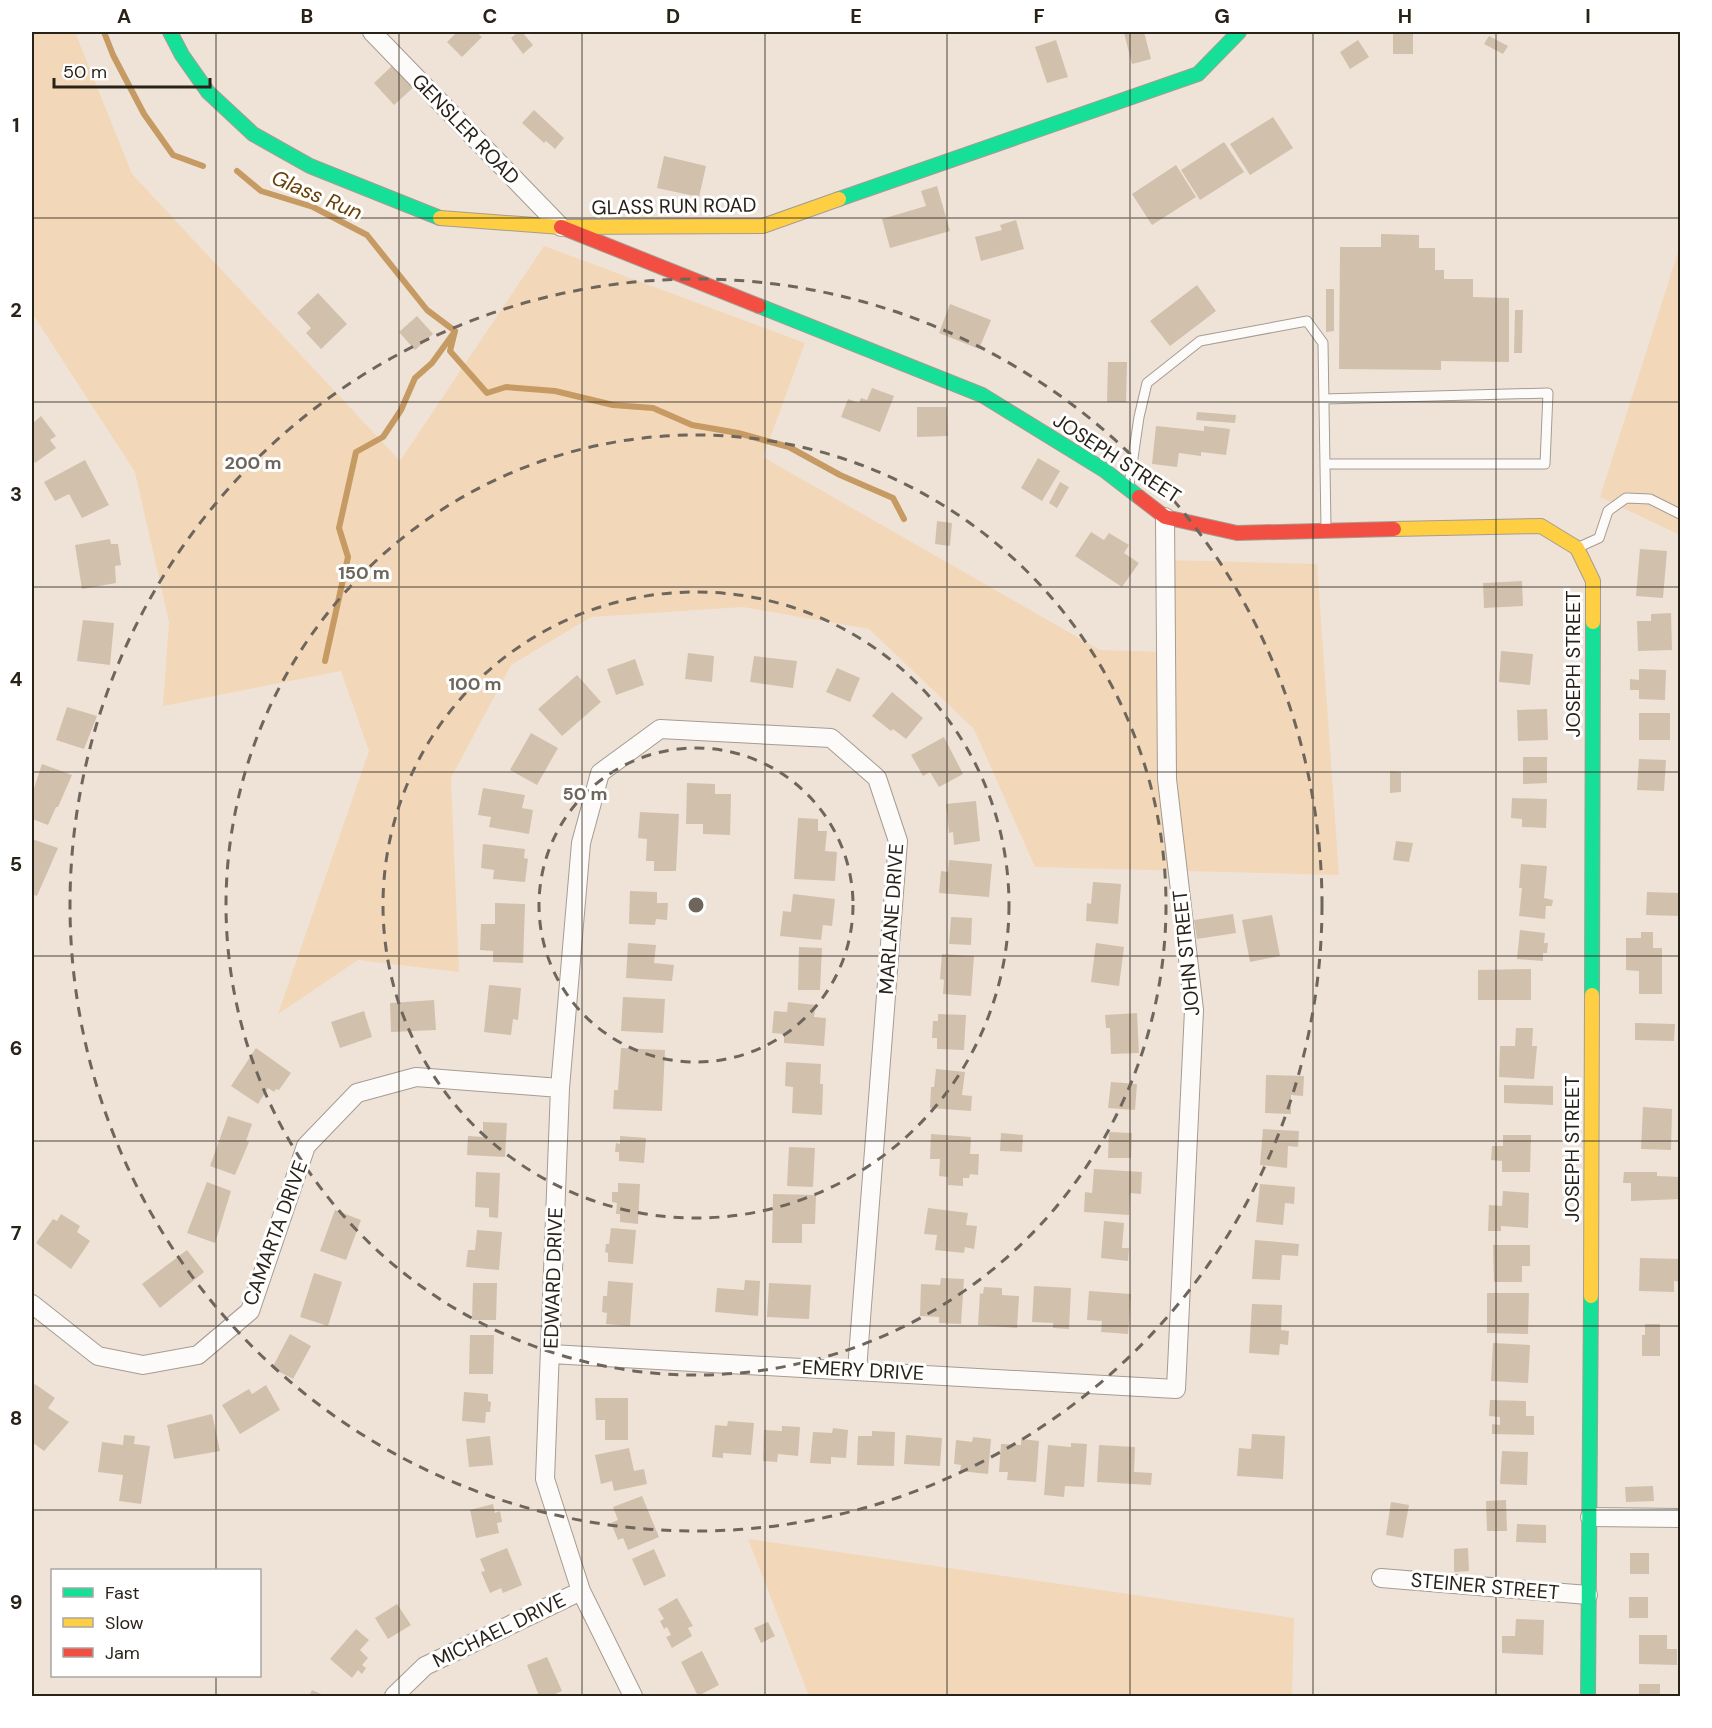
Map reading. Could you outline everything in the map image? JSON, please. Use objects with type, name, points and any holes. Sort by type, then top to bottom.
[{"type":"street","name":"GLASS RUN ROAD","points":[[170,32],[182,55],[208,92],[253,134],[310,166],[444,219],[561,227],[763,226],[1198,74],[1239,32]]},
{"type":"street","name":"GENSLER ROAD","points":[[372,32],[561,227]]},
{"type":"street","name":"JOSEPH STREET","points":[[561,227],[982,395],[1104,470],[1165,517],[1237,533],[1541,526],[1577,548],[1593,581],[1588,1696]]},
{"type":"street","name":"JOHN STREET","points":[[1165,517],[1167,779],[1194,1010],[1176,1389]]},
{"type":"street","name":"MARLANE DRIVE","points":[[581,843],[600,773],[660,729],[831,738],[877,778],[898,841],[857,1370]]},
{"type":"street","name":"EDWARD DRIVE","points":[[581,843],[560,1088],[545,1479],[581,1591],[633,1696]]},
{"type":"street","name":"CAMARTA DRIVE","points":[[32,1304],[98,1356],[143,1365],[198,1355],[249,1311],[306,1146],[357,1093],[416,1077],[560,1088]]},
{"type":"street","name":"EMERY DRIVE","points":[[551,1354],[1176,1389]]},
{"type":"street","points":[[1590,1517],[1680,1518]]},
{"type":"street","name":"STEINER STREET","points":[[1381,1578],[1588,1595]]},
{"type":"street","name":"MICHAEL DRIVE","points":[[394,1696],[426,1666],[581,1591]]},
{"type":"lane","points":[[1129,489],[1139,417],[1147,382],[1200,341],[1307,321],[1323,343],[1326,531]]},
{"type":"lane","points":[[1324,399],[1548,393],[1545,464],[1325,464]]},
{"type":"lane","points":[[1577,548],[1599,538],[1608,511],[1626,498],[1650,499],[1680,514]]},
{"type":"shaded area","points":[[32,32],[75,32],[132,174],[400,461],[544,246],[805,343],[763,457],[1100,650],[1166,652],[1165,560],[1317,564],[1339,875],[1035,867],[974,729],[869,629],[743,607],[591,617],[511,665],[451,778],[459,972],[358,960],[278,1014],[369,751],[341,671],[163,706],[169,622],[135,472],[32,313]]},
{"type":"shaded area","points":[[1680,246],[1680,535],[1600,497]]},
{"type":"shaded area","points":[[748,1539],[1294,1618],[1292,1696],[809,1696]]},
{"type":"building","points":[[457,32],[476,32],[482,37],[462,57],[447,42]]},
{"type":"building","points":[[518,32],[522,32],[533,45],[523,54],[511,38]]},
{"type":"building","points":[[1144,32],[1151,59],[1132,64],[1124,33]]},
{"type":"building","points":[[1393,32],[1413,32],[1413,54],[1393,54]]},
{"type":"building","points":[[1489,36],[1508,46],[1503,54],[1484,44]]},
{"type":"building","points":[[1056,40],[1068,77],[1047,83],[1035,47]]},
{"type":"building","points":[[1358,40],[1369,57],[1350,69],[1340,52]]},
{"type":"building","points":[[394,64],[415,86],[394,105],[374,83]]},
{"type":"building","points":[[534,110],[564,138],[555,149],[546,141],[544,143],[522,123]]},
{"type":"building","points":[[1273,117],[1293,148],[1250,175],[1230,144]]},
{"type":"building","points":[[1224,142],[1244,172],[1200,200],[1181,170]]},
{"type":"building","points":[[664,156],[706,166],[699,197],[657,188]]},
{"type":"building","points":[[1176,165],[1196,197],[1152,225],[1132,194]]},
{"type":"building","points":[[937,186],[950,231],[890,248],[882,219],[926,206],[921,191]]},
{"type":"building","points":[[1016,220],[1024,249],[981,261],[975,237],[1002,230],[1000,225]]},
{"type":"building","points":[[1381,234],[1419,235],[1419,248],[1435,248],[1435,270],[1444,270],[1444,279],[1473,279],[1473,297],[1509,298],[1509,362],[1441,361],[1441,370],[1339,369],[1340,247],[1381,247]]},
{"type":"building","points":[[1197,285],[1216,311],[1170,346],[1150,321]]},
{"type":"building","points":[[1326,289],[1334,289],[1334,331],[1326,332]]},
{"type":"building","points":[[318,293],[347,324],[321,349],[306,333],[311,328],[297,313]]},
{"type":"building","points":[[950,304],[991,320],[979,349],[939,333]]},
{"type":"building","points":[[1515,310],[1523,310],[1522,353],[1514,353]]},
{"type":"building","points":[[417,316],[433,334],[415,350],[399,332]]},
{"type":"building","points":[[1108,362],[1127,362],[1126,402],[1107,402]]},
{"type":"building","points":[[872,388],[894,396],[880,432],[841,417],[848,399],[859,403],[861,398],[867,400]]},
{"type":"building","points":[[917,407],[947,407],[948,436],[917,437]]},
{"type":"building","points":[[1197,412],[1236,415],[1235,423],[1196,420]]},
{"type":"building","points":[[41,416],[56,436],[50,440],[56,448],[35,463],[32,457],[32,419],[34,422]]},
{"type":"building","points":[[1156,426],[1204,431],[1204,426],[1230,429],[1226,455],[1201,452],[1201,456],[1179,453],[1177,467],[1152,464]]},
{"type":"building","points":[[1038,458],[1060,471],[1042,501],[1021,488]]},
{"type":"building","points":[[85,460],[109,505],[82,518],[69,494],[55,501],[44,482]]},
{"type":"building","points":[[1060,482],[1069,487],[1057,508],[1049,503]]},
{"type":"building","points":[[937,521],[952,523],[950,546],[935,544]]},
{"type":"building","points":[[1091,532],[1104,540],[1109,533],[1129,545],[1124,553],[1139,563],[1122,587],[1075,556]]},
{"type":"building","points":[[110,539],[111,544],[118,544],[121,565],[115,566],[116,583],[82,589],[75,545]]},
{"type":"building","points":[[1640,549],[1667,551],[1663,598],[1636,596]]},
{"type":"building","points":[[1522,581],[1523,606],[1484,608],[1483,583]]},
{"type":"building","points":[[1671,613],[1672,650],[1638,651],[1637,621],[1651,621],[1651,614]]},
{"type":"building","points":[[83,620],[114,623],[110,665],[77,661]]},
{"type":"building","points":[[1501,651],[1533,654],[1530,685],[1499,682]]},
{"type":"building","points":[[688,653],[714,656],[712,682],[685,679]]},
{"type":"building","points":[[754,656],[797,661],[793,688],[750,682]]},
{"type":"building","points":[[635,659],[644,685],[616,695],[607,669]]},
{"type":"building","points":[[837,668],[860,678],[850,702],[826,692]]},
{"type":"building","points":[[1639,669],[1666,670],[1665,700],[1639,699],[1639,690],[1630,690],[1630,679],[1639,680]]},
{"type":"building","points":[[577,675],[601,702],[562,736],[538,709]]},
{"type":"building","points":[[892,692],[923,718],[906,739],[872,716]]},
{"type":"building","points":[[67,707],[97,716],[84,749],[56,740]]},
{"type":"building","points":[[1547,709],[1548,740],[1518,741],[1517,710]]},
{"type":"building","points":[[1639,713],[1670,713],[1670,740],[1639,740]]},
{"type":"building","points":[[531,733],[558,748],[537,785],[510,770]]},
{"type":"building","points":[[944,737],[963,774],[939,787],[930,772],[923,776],[911,755]]},
{"type":"building","points":[[1523,757],[1547,757],[1547,783],[1523,784]]},
{"type":"building","points":[[1639,759],[1666,760],[1664,791],[1637,790]]},
{"type":"building","points":[[42,764],[72,775],[48,825],[32,819],[32,794]]},
{"type":"building","points":[[1390,771],[1401,772],[1401,792],[1390,793]]},
{"type":"building","points":[[687,783],[715,784],[715,794],[731,794],[730,835],[703,834],[703,824],[686,824]]},
{"type":"building","points":[[483,788],[525,795],[522,808],[533,810],[529,834],[489,827],[491,817],[478,815]]},
{"type":"building","points":[[1512,798],[1547,799],[1546,828],[1522,827],[1522,819],[1511,818]]},
{"type":"building","points":[[976,801],[980,841],[954,845],[953,832],[949,833],[946,804]]},
{"type":"building","points":[[640,812],[679,814],[676,871],[654,871],[654,861],[646,861],[647,839],[638,838]]},
{"type":"building","points":[[798,818],[818,819],[818,831],[827,831],[825,851],[837,852],[835,881],[794,879]]},
{"type":"building","points":[[32,839],[58,848],[37,896],[32,894]]},
{"type":"building","points":[[1396,841],[1413,843],[1409,862],[1393,860]]},
{"type":"building","points":[[483,844],[525,849],[524,858],[528,859],[525,882],[493,879],[494,870],[481,868]]},
{"type":"building","points":[[949,860],[992,864],[989,897],[939,893],[941,871],[948,872]]},
{"type":"building","points":[[1521,864],[1547,866],[1544,898],[1553,900],[1552,906],[1546,906],[1545,919],[1519,916],[1522,888],[1519,888]]},
{"type":"building","points":[[1093,882],[1121,884],[1118,924],[1086,921],[1087,903],[1091,904]]},
{"type":"building","points":[[630,891],[657,892],[657,903],[668,903],[667,920],[656,919],[655,925],[629,924]]},
{"type":"building","points":[[1647,892],[1680,893],[1680,916],[1646,915]]},
{"type":"building","points":[[793,894],[835,899],[832,926],[823,925],[821,940],[780,936],[783,911],[791,912]]},
{"type":"building","points":[[495,903],[525,904],[523,963],[493,962],[493,951],[480,950],[481,924],[495,924]]},
{"type":"building","points":[[1233,914],[1236,933],[1197,939],[1194,920]]},
{"type":"building","points":[[1272,915],[1280,956],[1250,962],[1242,920]]},
{"type":"building","points":[[951,917],[972,918],[971,945],[949,944]]},
{"type":"building","points":[[1520,930],[1545,933],[1544,943],[1548,943],[1547,953],[1543,953],[1543,961],[1517,959]]},
{"type":"building","points":[[1641,932],[1653,932],[1653,948],[1662,948],[1662,994],[1639,994],[1639,971],[1626,970],[1626,938],[1641,938]]},
{"type":"building","points":[[628,943],[656,945],[654,963],[674,965],[672,981],[626,978]]},
{"type":"building","points":[[1096,943],[1124,947],[1119,986],[1091,982]]},
{"type":"building","points":[[799,947],[822,948],[820,990],[798,990]]},
{"type":"building","points":[[942,954],[974,956],[971,996],[943,994],[944,980],[940,979]]},
{"type":"building","points":[[1531,969],[1531,1000],[1478,1000],[1478,970]]},
{"type":"building","points":[[489,985],[521,988],[518,1020],[513,1019],[511,1035],[484,1032]]},
{"type":"building","points":[[623,997],[665,999],[663,1033],[621,1031]]},
{"type":"building","points":[[434,1000],[436,1030],[391,1032],[390,1003]]},
{"type":"building","points":[[788,1002],[816,1005],[814,1017],[826,1018],[824,1046],[784,1043],[784,1034],[772,1033],[774,1011],[787,1012]]},
{"type":"building","points":[[364,1011],[372,1037],[340,1048],[331,1022]]},
{"type":"building","points":[[1137,1013],[1139,1053],[1111,1054],[1110,1028],[1106,1028],[1105,1015]]},
{"type":"building","points":[[938,1014],[966,1015],[964,1050],[937,1049],[937,1038],[932,1038],[933,1021],[938,1021]]},
{"type":"building","points":[[1635,1023],[1675,1024],[1674,1041],[1635,1040]]},
{"type":"building","points":[[1516,1028],[1533,1028],[1532,1046],[1537,1046],[1534,1079],[1499,1077],[1500,1046],[1515,1046]]},
{"type":"building","points":[[256,1048],[291,1073],[279,1090],[276,1089],[274,1092],[268,1088],[258,1104],[231,1086]]},
{"type":"building","points":[[621,1048],[665,1050],[662,1111],[613,1109],[614,1090],[618,1090]]},
{"type":"building","points":[[786,1062],[821,1064],[822,1115],[792,1113],[793,1087],[785,1086]]},
{"type":"building","points":[[936,1069],[965,1072],[962,1095],[972,1096],[971,1111],[930,1108],[931,1087],[934,1087]]},
{"type":"building","points":[[1266,1075],[1304,1076],[1303,1096],[1291,1095],[1291,1114],[1265,1113]]},
{"type":"building","points":[[1111,1082],[1137,1084],[1135,1110],[1108,1108]]},
{"type":"building","points":[[1504,1085],[1553,1086],[1553,1105],[1504,1103]]},
{"type":"building","points":[[1643,1107],[1672,1109],[1671,1150],[1641,1149]]},
{"type":"building","points":[[228,1116],[252,1124],[246,1141],[249,1142],[235,1175],[210,1166]]},
{"type":"building","points":[[483,1122],[507,1123],[505,1157],[467,1155],[468,1136],[483,1137]]},
{"type":"building","points":[[1263,1129],[1299,1131],[1298,1147],[1288,1146],[1287,1168],[1260,1165]]},
{"type":"building","points":[[1109,1132],[1132,1133],[1131,1158],[1108,1158]]},
{"type":"building","points":[[1001,1133],[1023,1135],[1022,1152],[1000,1151]]},
{"type":"building","points":[[931,1134],[971,1137],[970,1154],[979,1154],[978,1175],[970,1174],[969,1178],[963,1178],[963,1186],[948,1185],[948,1177],[939,1176],[940,1159],[930,1159]]},
{"type":"building","points":[[1503,1135],[1531,1135],[1530,1172],[1502,1172],[1502,1161],[1491,1160],[1492,1146],[1503,1146]]},
{"type":"building","points":[[620,1136],[646,1138],[644,1163],[619,1161],[619,1152],[615,1152],[616,1143],[620,1144]]},
{"type":"building","points":[[789,1147],[815,1148],[813,1187],[787,1186]]},
{"type":"building","points":[[1094,1169],[1142,1172],[1141,1194],[1130,1193],[1129,1215],[1084,1212],[1085,1192],[1092,1193]]},
{"type":"building","points":[[476,1172],[500,1173],[498,1218],[489,1217],[489,1208],[475,1207]]},
{"type":"building","points":[[1624,1172],[1657,1172],[1657,1176],[1680,1177],[1680,1199],[1631,1201],[1631,1183],[1623,1183]]},
{"type":"building","points":[[207,1182],[231,1191],[215,1243],[187,1233]]},
{"type":"building","points":[[618,1183],[640,1184],[638,1224],[620,1222],[620,1214],[616,1214],[617,1203],[612,1202],[612,1192],[618,1192]]},
{"type":"building","points":[[1260,1184],[1295,1187],[1294,1204],[1285,1203],[1283,1225],[1256,1222]]},
{"type":"building","points":[[1503,1191],[1529,1193],[1528,1228],[1501,1226],[1501,1231],[1488,1231],[1489,1205],[1502,1206]]},
{"type":"building","points":[[773,1194],[816,1195],[815,1224],[802,1224],[802,1243],[772,1243]]},
{"type":"building","points":[[928,1208],[968,1213],[966,1225],[977,1226],[974,1249],[965,1247],[964,1253],[935,1250],[937,1235],[924,1234]]},
{"type":"building","points":[[335,1210],[361,1220],[346,1260],[320,1251]]},
{"type":"building","points":[[61,1214],[80,1226],[77,1232],[90,1241],[71,1269],[36,1243],[53,1219],[57,1221]]},
{"type":"building","points":[[1104,1221],[1124,1223],[1122,1248],[1129,1248],[1128,1261],[1101,1258]]},
{"type":"building","points":[[611,1228],[636,1230],[633,1264],[608,1262],[608,1253],[605,1252],[606,1244],[609,1244]]},
{"type":"building","points":[[477,1230],[502,1232],[499,1270],[466,1267],[468,1250],[475,1250]]},
{"type":"building","points":[[1255,1240],[1299,1244],[1298,1256],[1282,1255],[1280,1280],[1252,1279]]},
{"type":"building","points":[[1493,1245],[1530,1245],[1530,1266],[1522,1266],[1522,1282],[1494,1282]]},
{"type":"building","points":[[187,1250],[204,1272],[160,1308],[142,1284]]},
{"type":"building","points":[[1640,1258],[1680,1259],[1680,1282],[1674,1281],[1674,1292],[1639,1291]]},
{"type":"building","points":[[314,1273],[342,1282],[328,1326],[300,1317]]},
{"type":"building","points":[[941,1278],[964,1279],[961,1324],[939,1323],[939,1317],[920,1316],[921,1284],[940,1285]]},
{"type":"building","points":[[745,1280],[760,1281],[758,1316],[715,1312],[717,1288],[744,1290]]},
{"type":"building","points":[[608,1281],[633,1283],[630,1326],[606,1324],[607,1313],[602,1312],[603,1296],[607,1296]]},
{"type":"building","points":[[473,1283],[497,1283],[496,1320],[472,1320]]},
{"type":"building","points":[[769,1283],[811,1285],[809,1319],[767,1317]]},
{"type":"building","points":[[1034,1286],[1071,1288],[1069,1329],[1053,1328],[1053,1323],[1032,1322]]},
{"type":"building","points":[[984,1287],[1002,1288],[1002,1295],[1019,1296],[1017,1328],[978,1325],[980,1293],[983,1294]]},
{"type":"building","points":[[1089,1291],[1131,1294],[1128,1334],[1101,1332],[1102,1321],[1087,1320]]},
{"type":"building","points":[[1487,1293],[1529,1293],[1528,1334],[1487,1333]]},
{"type":"building","points":[[1252,1304],[1282,1305],[1281,1330],[1289,1331],[1288,1345],[1280,1344],[1279,1355],[1249,1353]]},
{"type":"building","points":[[1645,1324],[1660,1324],[1660,1356],[1642,1356],[1642,1335],[1645,1335]]},
{"type":"building","points":[[290,1334],[311,1346],[293,1379],[272,1368]]},
{"type":"building","points":[[470,1335],[494,1335],[493,1374],[469,1374]]},
{"type":"building","points":[[1493,1343],[1530,1345],[1528,1383],[1491,1381]]},
{"type":"building","points":[[35,1384],[55,1398],[48,1408],[69,1422],[44,1451],[32,1442],[32,1389]]},
{"type":"building","points":[[266,1385],[280,1410],[240,1434],[222,1405],[249,1389],[252,1394]]},
{"type":"building","points":[[464,1392],[488,1394],[488,1401],[491,1402],[490,1412],[486,1412],[485,1423],[462,1421]]},
{"type":"building","points":[[595,1398],[628,1398],[628,1440],[605,1440],[605,1420],[596,1420]]},
{"type":"building","points":[[1490,1400],[1526,1401],[1526,1416],[1534,1416],[1534,1435],[1492,1434],[1492,1424],[1500,1425],[1500,1417],[1489,1416]]},
{"type":"building","points":[[212,1414],[220,1451],[174,1459],[167,1425]]},
{"type":"building","points":[[728,1421],[754,1423],[751,1455],[723,1453],[723,1458],[712,1457],[715,1425],[727,1426]]},
{"type":"building","points":[[782,1426],[800,1427],[798,1456],[778,1454],[777,1462],[763,1461],[764,1430],[782,1431]]},
{"type":"building","points":[[833,1428],[848,1430],[846,1458],[831,1457],[831,1464],[810,1463],[813,1432],[832,1433]]},
{"type":"building","points":[[872,1431],[895,1432],[894,1466],[857,1465],[858,1436],[872,1436]]},
{"type":"building","points":[[1252,1434],[1285,1436],[1283,1479],[1237,1476],[1239,1448],[1251,1449]]},
{"type":"building","points":[[124,1435],[135,1436],[134,1444],[150,1446],[141,1504],[119,1501],[123,1475],[98,1472],[102,1442],[123,1445]]},
{"type":"building","points":[[906,1435],[942,1438],[940,1466],[904,1464]]},
{"type":"building","points":[[490,1436],[493,1465],[469,1467],[466,1439]]},
{"type":"building","points":[[973,1437],[991,1439],[988,1474],[960,1471],[961,1465],[954,1464],[956,1440],[972,1442]]},
{"type":"building","points":[[1021,1439],[1039,1441],[1036,1482],[1007,1480],[1008,1472],[999,1472],[1001,1444],[1021,1445]]},
{"type":"building","points":[[1071,1443],[1087,1444],[1084,1487],[1065,1486],[1064,1497],[1044,1495],[1048,1445],[1071,1447]]},
{"type":"building","points":[[1099,1445],[1135,1447],[1134,1472],[1152,1473],[1151,1485],[1097,1482]]},
{"type":"building","points":[[629,1448],[634,1471],[644,1469],[647,1484],[614,1491],[612,1481],[601,1484],[595,1455]]},
{"type":"building","points":[[1502,1451],[1528,1452],[1527,1485],[1500,1484]]},
{"type":"building","points":[[1653,1486],[1654,1501],[1626,1502],[1625,1487]]},
{"type":"building","points":[[642,1496],[659,1537],[628,1550],[623,1538],[618,1540],[611,1523],[618,1520],[613,1507]]},
{"type":"building","points":[[1506,1500],[1507,1531],[1487,1531],[1486,1501]]},
{"type":"building","points":[[1391,1502],[1409,1505],[1403,1538],[1386,1535]]},
{"type":"building","points":[[493,1504],[495,1513],[500,1511],[502,1522],[497,1523],[499,1533],[476,1538],[470,1510]]},
{"type":"building","points":[[1517,1524],[1546,1525],[1546,1543],[1516,1542]]},
{"type":"building","points":[[507,1548],[522,1585],[503,1593],[501,1588],[490,1593],[481,1572],[485,1571],[480,1559]]},
{"type":"building","points":[[1468,1548],[1469,1571],[1454,1572],[1454,1549]]},
{"type":"building","points":[[654,1549],[666,1576],[644,1586],[632,1559]]},
{"type":"building","points":[[1630,1553],[1649,1553],[1649,1574],[1630,1574]]},
{"type":"building","points":[[1629,1597],[1648,1597],[1648,1618],[1629,1618]]},
{"type":"building","points":[[677,1598],[693,1626],[688,1628],[692,1636],[672,1648],[666,1637],[671,1635],[660,1621],[664,1619],[658,1609]]},
{"type":"building","points":[[397,1604],[411,1625],[388,1639],[375,1618]]},
{"type":"building","points":[[1516,1619],[1544,1620],[1543,1655],[1502,1653],[1502,1636],[1515,1636]]},
{"type":"building","points":[[768,1622],[775,1636],[761,1643],[754,1628]]},
{"type":"building","points":[[356,1629],[369,1640],[360,1650],[368,1658],[362,1665],[366,1668],[362,1674],[358,1670],[352,1678],[330,1659]]},
{"type":"building","points":[[1639,1635],[1667,1635],[1667,1649],[1677,1649],[1677,1665],[1639,1664]]},
{"type":"building","points":[[702,1651],[719,1685],[698,1696],[681,1662]]},
{"type":"building","points":[[547,1657],[562,1691],[550,1696],[539,1696],[527,1665]]},
{"type":"building","points":[[1639,1684],[1660,1684],[1660,1696],[1639,1696]]},
{"type":"building","points":[[312,1690],[326,1696],[309,1696]]},
{"type":"waterway","name":"Glass Run","points":[[104,32],[113,55],[144,114],[173,155],[203,166]]},
{"type":"waterway","name":"Glass Run","points":[[237,171],[261,191],[313,207],[367,235],[427,310],[455,331]]},
{"type":"waterway","points":[[455,331],[450,351],[487,393],[506,387],[555,391],[613,405],[653,408],[692,425],[738,433],[789,447],[840,475],[893,498],[904,519]]},
{"type":"waterway","points":[[325,661],[348,557],[339,528],[356,452],[383,437],[401,410],[415,378],[432,363],[453,334]]},
{"type":"traffic: fast","points":[[170,32],[182,55],[208,92],[253,134],[310,166],[440,218]]},
{"type":"traffic: fast","points":[[839,199],[1198,74],[1239,32]]},
{"type":"traffic: fast","points":[[759,306],[982,395],[1104,470],[1139,497]]},
{"type":"traffic: fast","points":[[1592,995],[1593,622]]},
{"type":"traffic: fast","points":[[1588,1696],[1591,1296]]},
{"type":"traffic: slow","points":[[440,218],[561,227],[763,226],[839,199]]},
{"type":"traffic: slow","points":[[1394,529],[1541,526],[1577,548],[1593,581],[1593,622]]},
{"type":"traffic: slow","points":[[1591,1296],[1592,995]]},
{"type":"traffic: jam","points":[[561,227],[759,306]]},
{"type":"traffic: jam","points":[[1139,497],[1165,517],[1237,533],[1394,529]]}]
